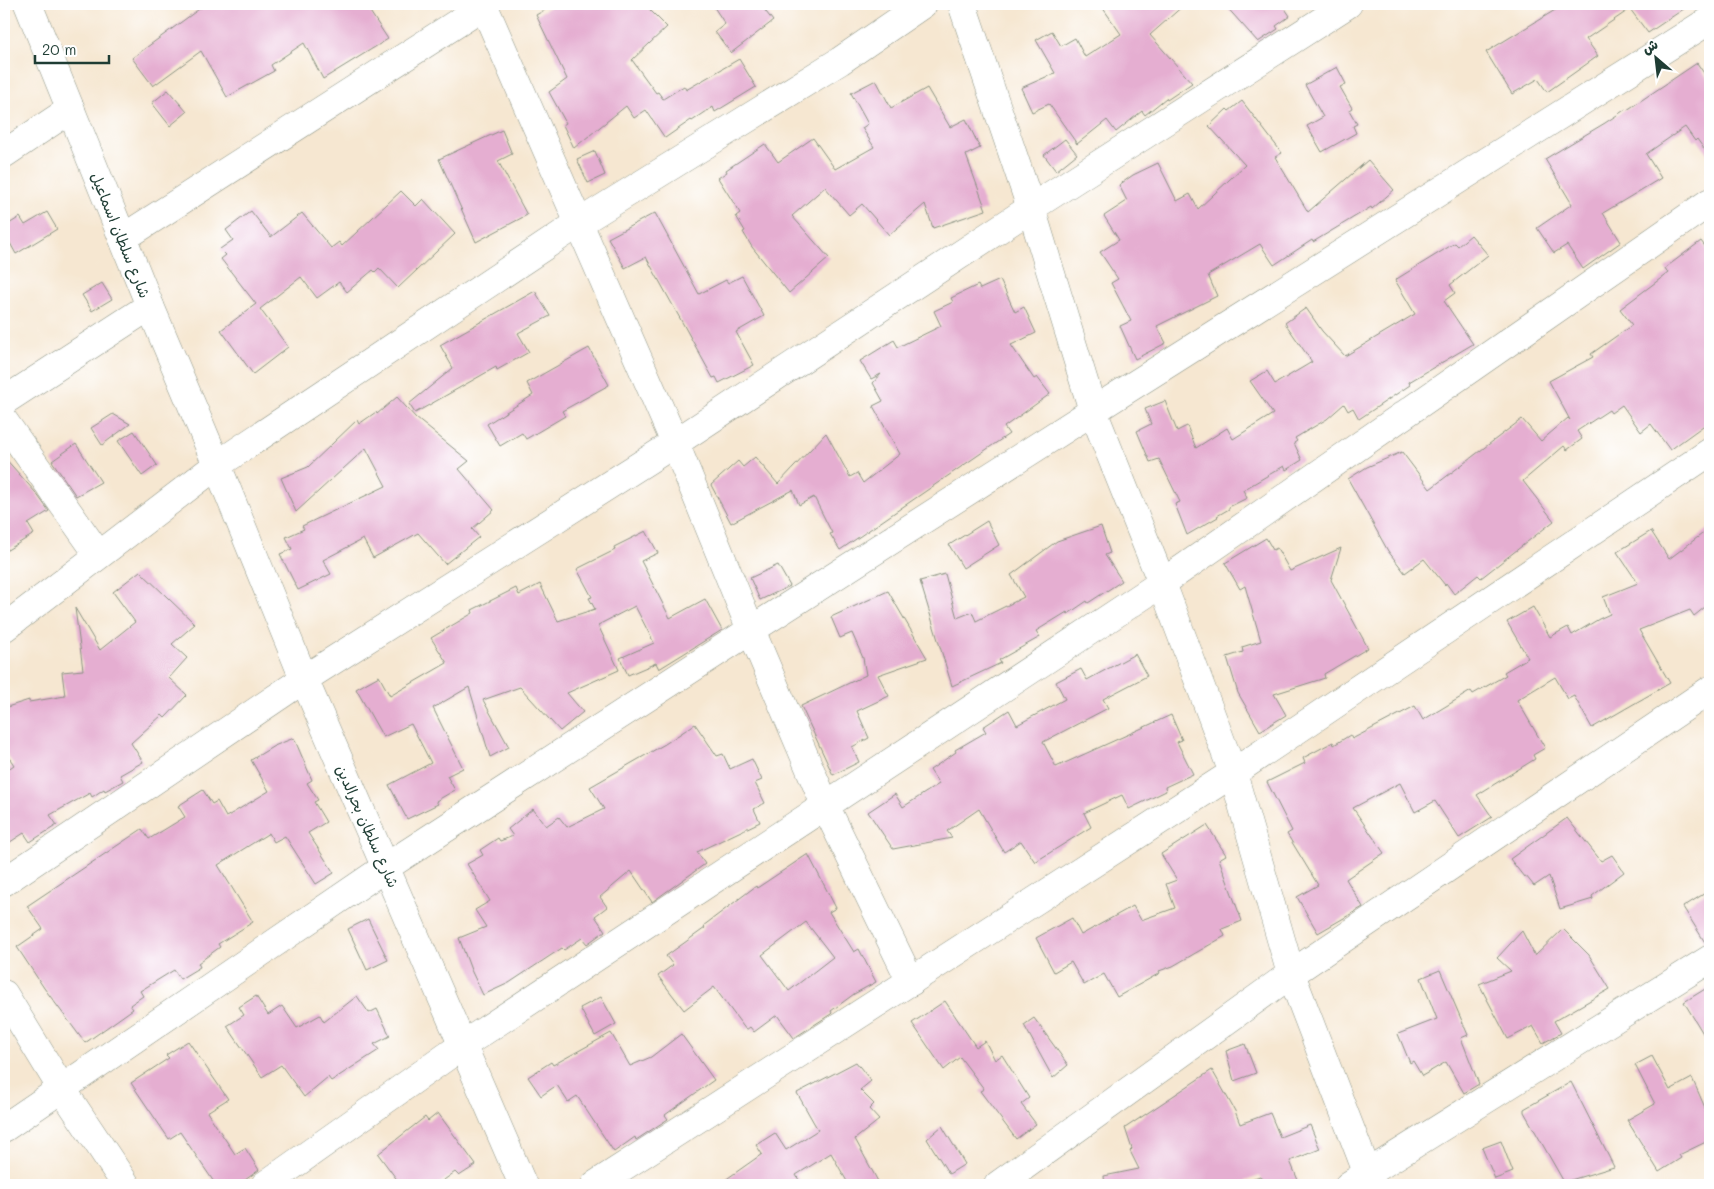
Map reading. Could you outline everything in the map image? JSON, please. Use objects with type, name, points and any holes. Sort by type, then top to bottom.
[{"type":"street","points":[[123,238],[485,4],[675,443],[751,630],[826,806],[911,982]]},
{"type":"street","points":[[4,628],[98,554],[218,465],[579,223],[840,61],[923,4]]},
{"type":"street","points":[[962,4],[1031,208],[1093,411],[1162,583],[1234,773],[1291,974],[1363,1181],[1710,959]]},
{"type":"street","points":[[4,882],[304,679],[675,443],[1031,208],[1348,4]]},
{"type":"street","name":"شارع سلطان اسماعيل","points":[[38,8],[71,110],[150,306],[218,465]]},
{"type":"street","points":[[4,1128],[386,867],[1093,411],[1710,20]]},
{"type":"street","points":[[4,154],[71,110]]},
{"type":"street","points":[[264,1185],[463,1046],[1162,583],[1710,202]]},
{"type":"street","points":[[4,401],[150,306]]},
{"type":"street","points":[[4,421],[98,554]]},
{"type":"street","points":[[595,1185],[1234,773],[1710,452]]},
{"type":"street","name":"شارع سلطان بحرالدين","points":[[218,465],[304,679],[523,1185]]},
{"type":"street","points":[[998,1185],[1291,974],[1710,690]]},
{"type":"street","points":[[4,994],[62,1089],[126,1185]]},
{"type":"building","points":[[206,4],[365,4],[388,39],[323,79],[304,43],[271,65],[274,71],[227,97],[201,51],[153,86],[132,58]]},
{"type":"building","points":[[555,4],[644,4],[667,27],[632,60],[656,93],[658,92],[663,99],[684,86],[686,90],[739,59],[756,87],[715,112],[713,107],[665,138],[646,110],[634,118],[626,106],[574,148],[563,125],[566,123],[549,92],[567,79],[536,15]]},
{"type":"building","points":[[712,4],[760,4],[773,21],[731,53],[715,32],[725,24]]},
{"type":"building","points":[[1100,4],[1185,4],[1150,35],[1192,83],[1167,100],[1166,98],[1145,115],[1142,111],[1116,132],[1107,120],[1077,144],[1049,104],[1032,112],[1021,88],[1055,73],[1036,40],[1052,31],[1061,46],[1075,38],[1085,57],[1121,34]]},
{"type":"building","points":[[1224,4],[1282,4],[1290,16],[1276,26],[1278,29],[1258,42]]},
{"type":"building","points":[[1565,4],[1691,4],[1648,33],[1630,9],[1586,39],[1598,56],[1547,92],[1538,79],[1512,94],[1486,52]]},
{"type":"building","points":[[1697,63],[1710,82],[1710,157],[1697,139],[1695,141],[1685,127],[1646,154],[1661,178],[1603,213],[1621,242],[1583,269],[1567,245],[1554,253],[1537,228],[1572,204],[1545,159],[1627,110]]},
{"type":"building","points":[[1337,67],[1346,84],[1340,87],[1352,108],[1349,110],[1357,124],[1353,126],[1356,133],[1322,152],[1307,126],[1323,117],[1305,85]]},
{"type":"building","points":[[876,80],[891,108],[927,88],[950,127],[966,119],[980,148],[966,155],[986,210],[933,228],[925,204],[889,235],[862,204],[849,215],[825,187],[792,216],[829,258],[789,293],[752,247],[736,216],[740,213],[718,178],[727,172],[726,170],[765,144],[778,162],[813,138],[835,169],[874,147],[862,128],[868,124],[851,93]]},
{"type":"building","points":[[168,90],[187,112],[170,126],[152,103]]},
{"type":"building","points":[[1242,101],[1282,153],[1275,157],[1308,212],[1368,160],[1394,190],[1372,209],[1371,207],[1313,242],[1312,240],[1274,265],[1260,244],[1208,275],[1217,296],[1157,326],[1166,343],[1135,359],[1120,326],[1131,321],[1111,283],[1118,279],[1100,252],[1119,240],[1104,216],[1127,201],[1119,185],[1133,175],[1158,163],[1177,201],[1190,194],[1198,209],[1245,165],[1209,126],[1227,109],[1229,111]]},
{"type":"building","points":[[502,130],[512,154],[498,161],[527,215],[476,242],[439,159]]},
{"type":"building","points":[[1065,139],[1077,154],[1056,171],[1044,155]]},
{"type":"building","points":[[595,151],[605,175],[588,183],[577,159]]},
{"type":"building","points":[[401,191],[416,206],[423,199],[455,234],[398,288],[379,268],[375,272],[373,270],[347,292],[339,282],[317,298],[301,277],[260,309],[288,347],[253,374],[221,330],[256,304],[221,259],[226,255],[220,249],[233,240],[226,230],[251,211],[271,237],[302,213],[331,248],[339,242],[342,246]]},
{"type":"building","points":[[47,212],[57,229],[16,254],[4,232],[4,227],[20,217],[25,225]]},
{"type":"building","points":[[655,213],[699,294],[726,280],[728,283],[742,276],[764,316],[736,332],[754,365],[719,383],[716,377],[713,378],[646,257],[625,268],[608,238]]},
{"type":"building","points":[[1471,235],[1488,255],[1450,285],[1455,293],[1444,301],[1473,344],[1409,382],[1410,385],[1359,419],[1353,408],[1348,411],[1344,404],[1327,419],[1295,438],[1297,441],[1294,443],[1302,460],[1286,470],[1284,466],[1243,490],[1247,498],[1229,507],[1218,517],[1187,535],[1175,504],[1180,502],[1159,459],[1150,462],[1137,431],[1151,424],[1145,409],[1165,401],[1177,431],[1187,426],[1196,448],[1227,428],[1233,439],[1273,414],[1250,381],[1267,371],[1275,384],[1312,362],[1285,323],[1306,308],[1322,331],[1345,356],[1415,314],[1395,280],[1455,243],[1458,246]]},
{"type":"building","points":[[1701,241],[1710,253],[1710,421],[1670,450],[1651,424],[1641,432],[1622,405],[1611,413],[1609,410],[1577,431],[1582,439],[1567,450],[1564,446],[1523,481],[1554,521],[1481,578],[1478,575],[1454,594],[1424,559],[1405,573],[1388,551],[1348,479],[1367,467],[1402,452],[1430,489],[1522,419],[1541,441],[1568,418],[1570,420],[1549,381],[1593,357],[1591,354],[1632,325],[1620,309],[1668,273],[1665,268]]},
{"type":"building","points":[[1000,280],[1015,312],[1024,307],[1036,333],[1011,345],[1034,379],[1037,377],[1050,394],[1004,427],[1009,434],[840,550],[830,534],[832,533],[814,497],[799,505],[793,490],[731,523],[711,485],[738,461],[743,467],[755,457],[778,484],[826,433],[850,477],[857,473],[863,483],[900,454],[873,406],[883,401],[873,383],[881,374],[871,379],[860,361],[894,340],[898,347],[941,326],[934,311],[953,302],[951,298],[978,285],[980,289]]},
{"type":"building","points":[[102,283],[112,299],[92,311],[82,295]]},
{"type":"building","points":[[535,291],[550,316],[518,333],[529,352],[497,370],[496,367],[415,413],[409,404],[453,368],[440,345]]},
{"type":"building","points":[[589,348],[609,385],[562,411],[565,416],[526,439],[522,433],[500,446],[487,424],[533,395],[527,383]]},
{"type":"building","points":[[397,397],[416,418],[469,461],[459,469],[494,510],[472,529],[479,537],[445,564],[418,533],[373,558],[363,539],[323,560],[331,574],[298,590],[280,554],[292,549],[286,537],[304,529],[302,526],[386,486],[366,448],[296,512],[281,478],[308,467],[357,420],[359,424],[376,412],[377,414]]},
{"type":"building","points":[[113,414],[130,424],[102,445],[91,428]]},
{"type":"building","points":[[134,431],[157,465],[142,476],[118,441]]},
{"type":"building","points":[[76,444],[101,482],[76,496],[52,461]]},
{"type":"building","points":[[4,457],[36,493],[49,511],[28,524],[34,534],[4,552]]},
{"type":"building","points":[[987,521],[999,545],[963,568],[949,545]]},
{"type":"building","points":[[1101,526],[1110,553],[1105,555],[1122,581],[1088,603],[1087,601],[1068,614],[1067,612],[1036,631],[1040,637],[999,660],[1001,663],[952,686],[920,581],[945,574],[957,618],[972,612],[976,621],[1024,597],[1011,575],[1057,541]]},
{"type":"building","points":[[1710,528],[1710,603],[1694,616],[1690,610],[1639,630],[1670,683],[1592,728],[1574,696],[1568,699],[1555,677],[1517,700],[1545,748],[1533,755],[1535,759],[1477,795],[1492,817],[1459,838],[1435,801],[1415,812],[1400,783],[1353,808],[1384,853],[1346,879],[1363,907],[1318,933],[1297,897],[1318,885],[1287,834],[1292,831],[1267,782],[1305,763],[1303,758],[1333,742],[1334,745],[1350,735],[1352,739],[1415,706],[1423,720],[1471,691],[1473,694],[1506,675],[1504,672],[1528,658],[1507,622],[1533,607],[1550,637],[1568,627],[1572,635],[1610,614],[1603,597],[1638,583],[1617,552],[1651,531],[1669,559]]},
{"type":"building","points":[[646,531],[658,553],[641,561],[670,618],[705,599],[722,630],[659,669],[656,663],[628,675],[620,658],[654,643],[635,606],[598,625],[619,670],[567,693],[583,712],[560,731],[520,687],[483,700],[509,747],[490,757],[469,687],[433,708],[463,768],[447,776],[455,790],[436,801],[438,804],[407,819],[389,785],[431,763],[411,724],[383,737],[356,689],[379,676],[390,696],[447,663],[431,638],[473,613],[472,610],[516,588],[519,595],[540,584],[558,621],[595,609],[589,598],[592,597],[577,569],[615,550],[614,547]]},
{"type":"building","points":[[1266,538],[1273,550],[1277,548],[1290,571],[1341,548],[1331,580],[1368,648],[1324,674],[1325,678],[1274,694],[1286,715],[1260,731],[1238,693],[1227,657],[1243,652],[1242,647],[1261,641],[1245,586],[1240,589],[1225,563]]},
{"type":"building","points":[[778,565],[790,586],[760,600],[750,578]]},
{"type":"building","points":[[140,571],[195,624],[172,644],[187,658],[169,678],[187,695],[165,718],[162,715],[131,743],[143,762],[120,775],[123,781],[105,791],[104,789],[92,797],[90,793],[50,815],[57,825],[30,842],[24,833],[4,846],[4,772],[14,765],[4,750],[4,708],[29,700],[29,702],[65,696],[62,672],[83,670],[75,608],[100,650],[135,622],[113,592]]},
{"type":"building","points":[[888,591],[927,658],[878,675],[889,696],[857,711],[869,738],[852,747],[859,762],[833,775],[801,706],[866,675],[863,658],[852,633],[840,638],[831,617]]},
{"type":"building","points":[[1135,654],[1147,676],[1103,699],[1108,708],[1043,742],[1056,767],[1171,715],[1182,740],[1177,742],[1193,774],[1165,787],[1166,791],[1129,809],[1122,795],[1084,813],[1091,827],[1035,862],[1021,841],[1004,852],[979,809],[947,831],[952,838],[893,849],[868,812],[895,794],[903,807],[939,784],[930,770],[956,752],[955,750],[986,732],[983,727],[1009,710],[1017,725],[1065,699],[1056,682],[1081,669],[1087,680]]},
{"type":"building","points":[[695,724],[717,756],[723,754],[730,769],[752,759],[762,780],[755,783],[765,803],[754,809],[760,822],[697,852],[705,864],[652,902],[631,871],[600,897],[607,907],[595,916],[605,931],[587,944],[582,938],[564,950],[562,948],[509,983],[483,995],[459,938],[486,927],[475,910],[490,901],[467,864],[483,855],[480,850],[498,838],[500,841],[513,836],[508,829],[533,809],[546,826],[559,817],[567,827],[604,809],[590,787],[665,744]]},
{"type":"building","points":[[294,738],[312,780],[307,783],[318,800],[314,802],[326,822],[308,833],[334,873],[316,884],[285,836],[274,842],[269,833],[218,865],[253,922],[218,944],[220,947],[198,963],[200,967],[180,979],[174,970],[140,991],[143,996],[130,1005],[133,1009],[85,1043],[44,988],[17,947],[43,929],[27,906],[142,829],[149,839],[185,817],[178,806],[203,790],[212,804],[217,801],[226,817],[269,791],[251,760],[274,746]]},
{"type":"building","points":[[1567,818],[1601,861],[1612,855],[1624,872],[1592,896],[1593,899],[1560,909],[1549,876],[1534,886],[1510,859]]},
{"type":"building","points":[[1207,825],[1226,855],[1219,859],[1242,921],[1222,929],[1225,936],[1173,966],[1159,971],[1160,973],[1117,997],[1104,974],[1084,985],[1071,962],[1054,972],[1036,938],[1072,918],[1081,935],[1133,906],[1141,920],[1175,908],[1166,884],[1177,880],[1161,854]]},
{"type":"building","points":[[808,854],[836,908],[829,912],[854,952],[859,949],[876,982],[854,994],[831,1011],[831,1014],[794,1038],[777,1015],[754,1032],[750,1027],[746,1030],[714,987],[684,1010],[658,976],[673,965],[666,956],[705,928],[703,926],[756,886],[757,888]],"holes":[[[806,922],[833,957],[789,991],[762,955]]]},
{"type":"building","points":[[1710,890],[1710,944],[1706,944],[1683,907]]},
{"type":"building","points":[[368,919],[388,960],[367,970],[348,929]]},
{"type":"building","points":[[1563,929],[1589,955],[1610,989],[1554,1021],[1561,1033],[1543,1043],[1533,1026],[1508,1039],[1479,984],[1511,971],[1497,958],[1522,931],[1535,956]]},
{"type":"building","points":[[1440,970],[1468,1035],[1461,1038],[1479,1084],[1464,1093],[1446,1062],[1422,1076],[1413,1061],[1410,1063],[1398,1034],[1437,1019],[1421,978]]},
{"type":"building","points":[[1710,986],[1710,1045],[1684,1002]]},
{"type":"building","points":[[256,996],[268,1015],[282,1006],[297,1028],[320,1015],[324,1022],[357,996],[369,1013],[377,1009],[390,1036],[374,1044],[379,1050],[331,1081],[328,1077],[304,1097],[281,1065],[262,1077],[227,1026],[244,1015],[239,1007]]},
{"type":"building","points":[[601,997],[616,1024],[595,1036],[580,1008]]},
{"type":"building","points":[[945,1001],[976,1047],[985,1041],[995,1060],[1002,1055],[1029,1098],[1021,1104],[1036,1124],[1016,1139],[980,1091],[984,1089],[960,1057],[944,1070],[912,1023]]},
{"type":"building","points":[[1034,1018],[1068,1065],[1053,1078],[1024,1025]]},
{"type":"building","points":[[611,1033],[630,1066],[651,1057],[681,1034],[714,1080],[665,1115],[668,1119],[636,1140],[635,1137],[614,1152],[577,1096],[568,1102],[557,1085],[541,1096],[528,1077],[551,1062],[553,1065]]},
{"type":"building","points":[[188,1041],[228,1099],[207,1112],[235,1154],[245,1148],[259,1170],[238,1185],[216,1185],[180,1132],[169,1139],[131,1083],[169,1058],[166,1055]]},
{"type":"building","points":[[1245,1044],[1256,1073],[1234,1081],[1226,1051]]},
{"type":"building","points":[[1652,1056],[1670,1090],[1692,1078],[1710,1119],[1710,1140],[1679,1155],[1681,1158],[1659,1172],[1627,1120],[1655,1104],[1635,1065]]},
{"type":"building","points":[[856,1062],[871,1081],[860,1090],[874,1104],[869,1109],[879,1120],[855,1139],[880,1185],[849,1185],[831,1153],[796,1175],[802,1185],[718,1185],[762,1154],[756,1145],[775,1133],[786,1150],[818,1130],[797,1093]]},
{"type":"building","points":[[1212,1070],[1235,1111],[1240,1124],[1270,1113],[1280,1137],[1310,1125],[1320,1149],[1290,1161],[1300,1185],[1264,1185],[1260,1176],[1233,1185],[1105,1185],[1104,1176],[1139,1169],[1130,1151],[1132,1149],[1125,1128]]},
{"type":"building","points":[[1571,1082],[1614,1167],[1564,1182],[1524,1109]]},
{"type":"building","points":[[438,1113],[476,1165],[459,1176],[455,1172],[437,1185],[401,1185],[378,1154],[425,1117],[428,1121]]},
{"type":"building","points":[[942,1126],[965,1164],[949,1174],[927,1139]]},
{"type":"building","points":[[1501,1141],[1513,1172],[1495,1179],[1482,1148]]},
{"type":"waterway","points":[[1704,1185],[1710,1181]]}]
